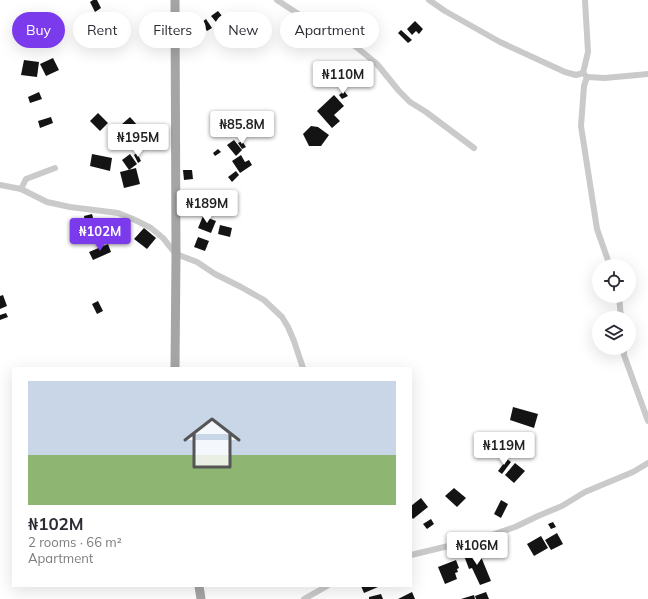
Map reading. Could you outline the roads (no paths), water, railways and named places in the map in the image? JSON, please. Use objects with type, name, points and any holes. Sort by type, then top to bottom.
[{"type":"main road","points":[[175,0],[175,367]]},
{"type":"main road","points":[[198,587],[201,599]]},
{"type":"street","points":[[277,0],[318,27],[355,46],[376,64],[410,102],[426,112],[474,148]]},
{"type":"street","points":[[429,0],[445,11],[500,42],[556,68],[576,74],[605,78],[648,74]]},
{"type":"street","points":[[586,0],[588,52],[581,126],[597,229],[608,259]]},
{"type":"street","points":[[21,190],[26,179],[55,168]]},
{"type":"street","points":[[0,185],[21,190],[47,202],[70,207],[118,213],[134,219],[150,228],[163,238],[176,254],[197,262],[215,274],[264,300],[282,317],[288,327],[303,367]]},
{"type":"street","points":[[163,238],[169,237],[176,233]]},
{"type":"street","points":[[624,355],[648,421]]},
{"type":"street","points":[[412,556],[486,537],[515,527],[562,506],[585,492],[633,472],[648,463]]},
{"type":"street","points":[[304,599],[325,587]]}]
